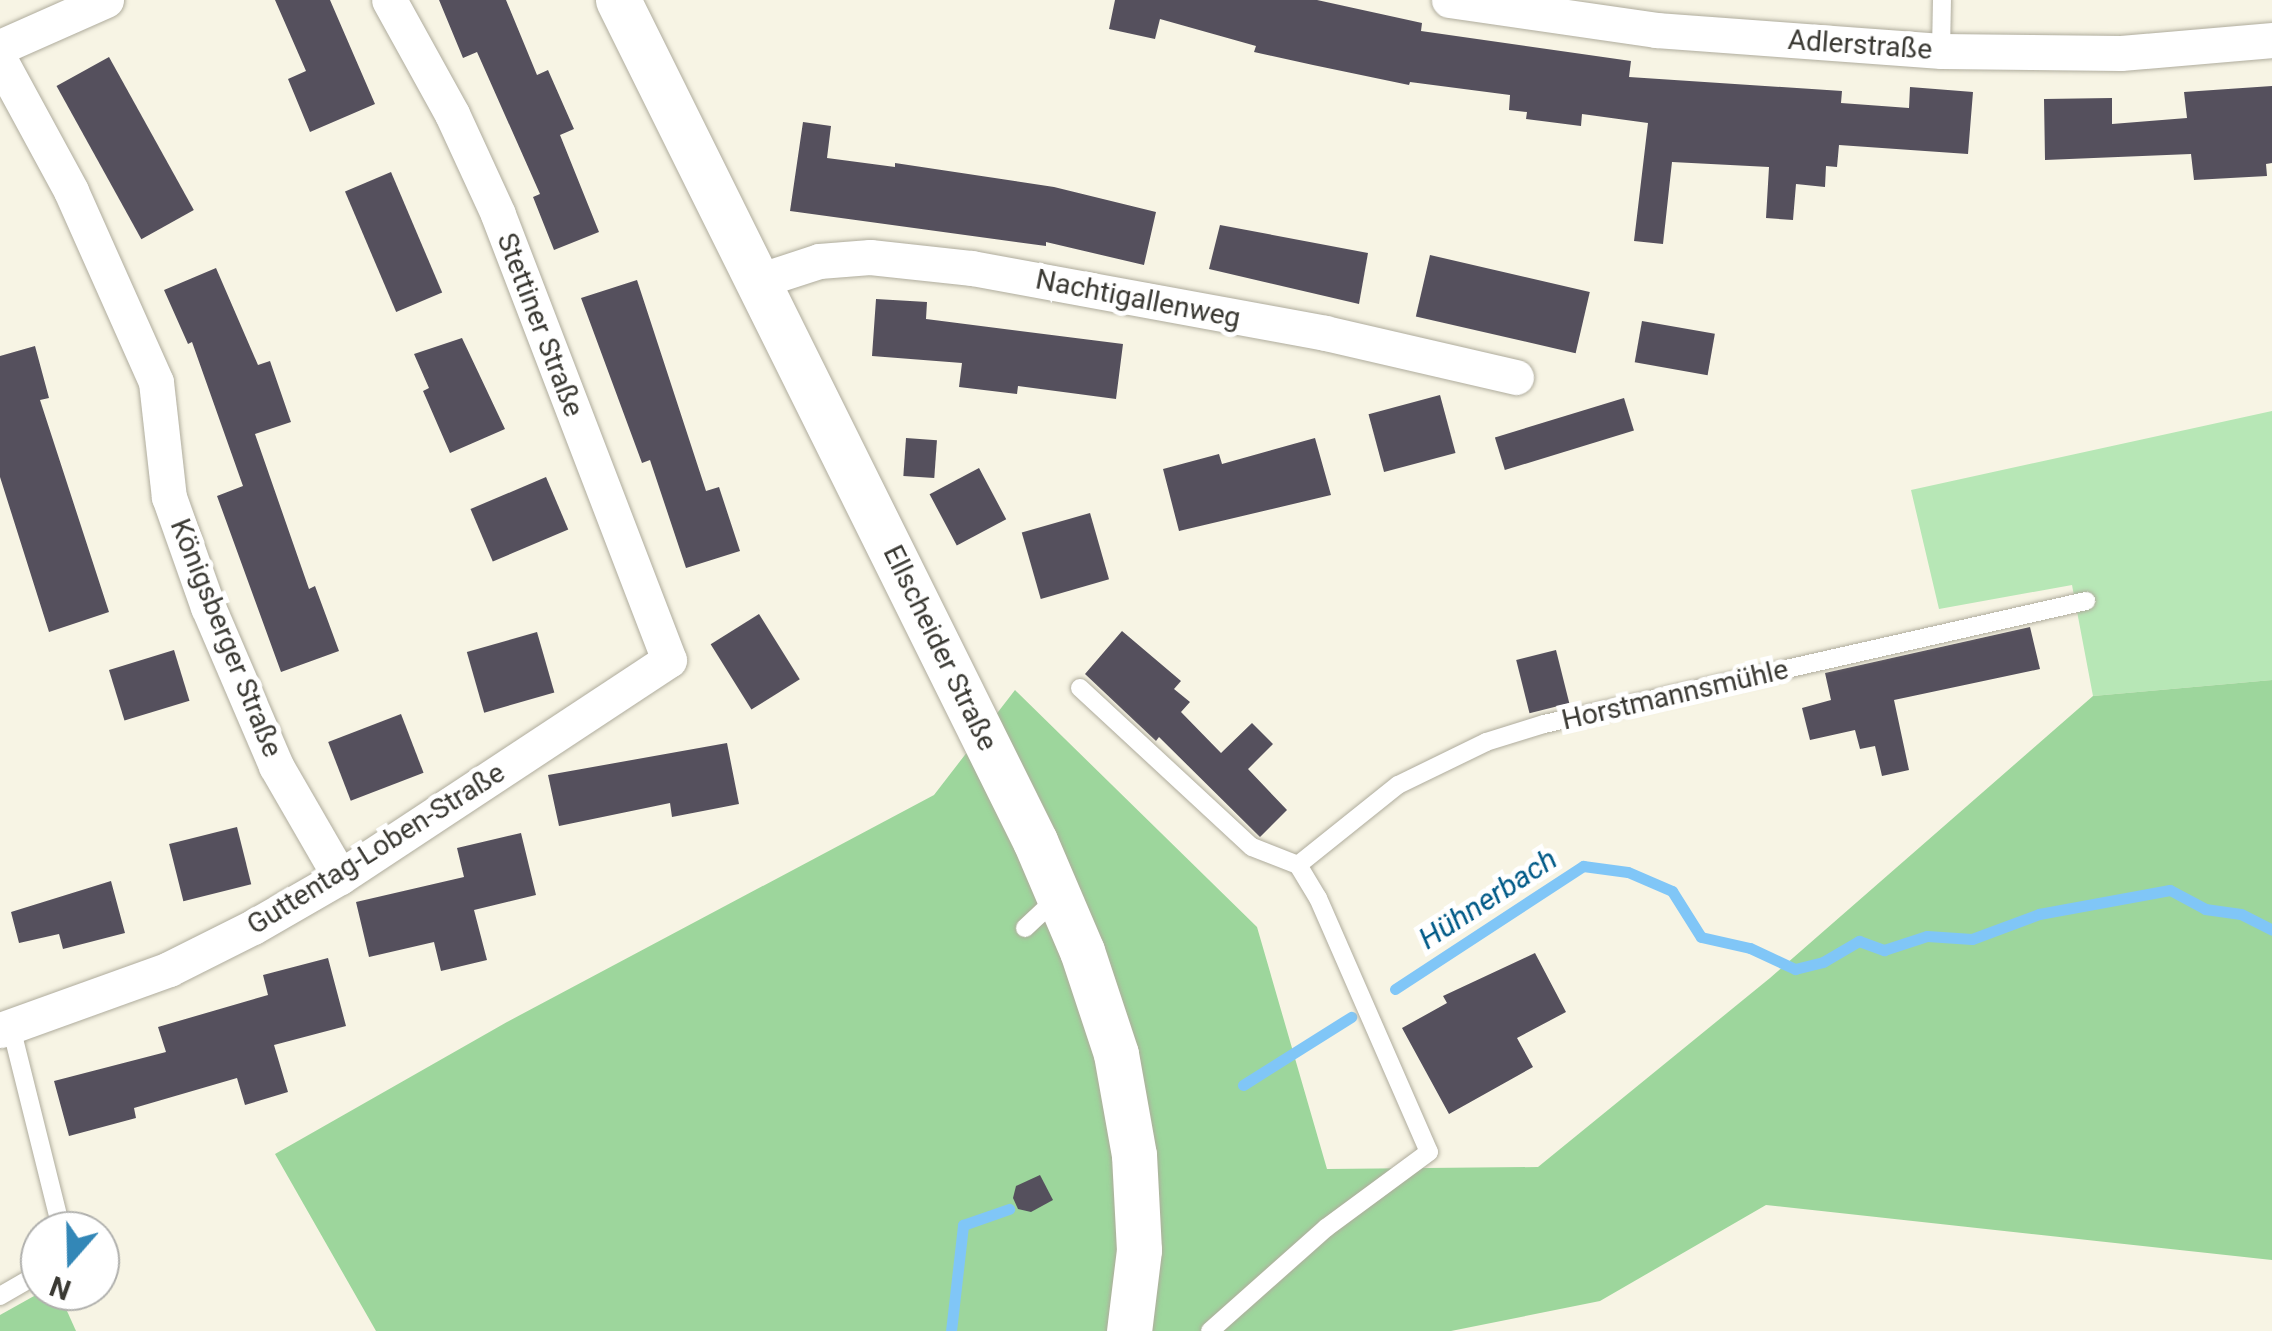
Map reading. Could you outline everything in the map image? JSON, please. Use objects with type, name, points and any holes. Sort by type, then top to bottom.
[{"type":"street","name":"Stettiner Straße","points":[[389,0],[452,114],[498,214],[669,660]]},
{"type":"street","name":"Ellscheider Straße","points":[[618,0],[1060,895],[1101,1002],[1128,1113],[1139,1219],[1129,1331]]},
{"type":"street","name":"Adlerstraße","points":[[1450,0],[1656,30],[1940,51],[2121,53],[2272,40]]},
{"type":"street","points":[[0,47],[97,2]]},
{"type":"street","name":"Königsberger Straße","points":[[0,60],[71,191],[156,382],[170,497],[208,607],[276,766],[340,878]]},
{"type":"street","name":"Nachtigallenweg","points":[[758,281],[819,261],[870,258],[972,268],[1325,333],[1516,377]]},
{"type":"street","name":"Guttentag-Loben-Straße","points":[[5,1029],[169,969],[340,878],[669,660]]},
{"type":"lane","points":[[1940,51],[1942,0]]},
{"type":"lane","name":"Horstmannsmühle","points":[[1298,865],[1398,785],[1486,742],[1544,724],[2086,601]]},
{"type":"lane","points":[[1080,688],[1252,848],[1298,865],[1318,898],[1429,1152],[1326,1228],[1210,1331]]},
{"type":"lane","points":[[1025,928],[1060,895]]},
{"type":"lane","name":"Guttentag-Loben-Straße","points":[[5,1029],[56,1211]]},
{"type":"green space","points":[[2272,411],[2272,680],[2093,696],[2072,585],[1939,609],[1911,490]]},
{"type":"green space","points":[[2272,680],[2272,1260],[1766,1205],[1600,1301],[1451,1331],[376,1331],[275,1154],[507,1022],[934,795],[1015,690],[1257,927],[1327,1169],[1538,1167],[1770,978],[2093,696]]},
{"type":"green space","points":[[20,1304],[20,1311],[67,1311],[76,1331],[0,1331],[0,1315]]},
{"type":"building","points":[[275,0],[330,0],[375,104],[310,132],[288,79],[306,71]]},
{"type":"building","points":[[439,0],[506,0],[537,75],[548,70],[574,129],[560,135],[599,232],[554,250],[533,197],[540,194],[477,52],[463,58]]},
{"type":"building","points":[[1115,0],[1317,0],[1422,23],[1421,31],[1631,61],[1629,77],[1842,91],[1841,103],[1909,108],[1910,87],[1973,92],[1968,154],[1839,145],[1837,167],[1826,166],[1825,187],[1796,184],[1793,220],[1766,218],[1769,167],[1672,162],[1663,244],[1634,241],[1648,123],[1582,114],[1581,126],[1526,119],[1527,112],[1509,110],[1510,95],[1410,82],[1409,85],[1313,65],[1254,52],[1256,46],[1160,19],[1155,39],[1109,29]]},
{"type":"building","points":[[109,57],[194,210],[141,239],[57,86]]},
{"type":"building","points":[[2272,86],[2272,163],[2266,164],[2267,176],[2194,180],[2191,154],[2045,160],[2044,99],[2112,98],[2112,124],[2187,118],[2184,92]]},
{"type":"building","points":[[803,122],[831,126],[827,158],[895,167],[895,163],[1054,187],[1156,212],[1144,265],[1046,242],[1046,246],[790,211]]},
{"type":"building","points":[[391,172],[442,293],[396,312],[345,192]]},
{"type":"building","points":[[1220,225],[1368,253],[1359,304],[1209,269]]},
{"type":"building","points":[[1430,255],[1590,292],[1576,353],[1416,316]]},
{"type":"building","points":[[216,268],[258,365],[270,361],[291,422],[255,434],[309,589],[315,586],[339,651],[281,672],[217,496],[243,486],[192,342],[188,344],[164,290]]},
{"type":"building","points":[[637,280],[706,491],[719,487],[740,551],[686,568],[650,460],[642,463],[581,298]]},
{"type":"building","points":[[876,299],[927,302],[926,319],[1123,344],[1116,399],[1018,386],[1017,394],[959,387],[962,363],[872,356]]},
{"type":"building","points":[[1642,321],[1715,334],[1708,375],[1635,362]]},
{"type":"building","points":[[462,338],[505,429],[450,453],[423,391],[429,388],[414,354]]},
{"type":"building","points":[[35,346],[49,398],[40,400],[109,612],[49,632],[0,477],[0,356]]},
{"type":"building","points":[[1440,395],[1456,453],[1384,472],[1369,414]]},
{"type":"building","points":[[1624,398],[1634,431],[1505,470],[1495,437]]},
{"type":"building","points":[[906,438],[937,440],[934,478],[903,476]]},
{"type":"building","points":[[1315,438],[1331,495],[1179,531],[1163,469],[1219,454],[1222,464]]},
{"type":"building","points":[[979,468],[1006,519],[957,546],[930,494]]},
{"type":"building","points":[[546,477],[568,529],[493,562],[471,509]]},
{"type":"building","points":[[1090,513],[1109,579],[1041,599],[1022,533]]},
{"type":"building","points":[[759,614],[800,679],[751,710],[711,644]]},
{"type":"building","points":[[2030,627],[2040,669],[1894,700],[1909,770],[1882,776],[1875,746],[1860,749],[1855,730],[1810,740],[1802,708],[1831,700],[1825,673]]},
{"type":"building","points":[[1122,631],[1181,681],[1174,689],[1190,702],[1181,712],[1221,753],[1252,723],[1273,744],[1248,769],[1287,810],[1260,837],[1159,737],[1156,741],[1085,674]]},
{"type":"building","points":[[537,632],[554,693],[484,713],[467,652]]},
{"type":"building","points":[[174,650],[189,701],[124,721],[109,670]]},
{"type":"building","points":[[1556,650],[1569,703],[1530,713],[1516,660]]},
{"type":"building","points":[[401,714],[424,773],[351,801],[328,742]]},
{"type":"building","points":[[727,743],[739,804],[672,817],[670,803],[559,826],[548,775]]},
{"type":"building","points":[[237,827],[251,884],[183,901],[169,844]]},
{"type":"building","points":[[521,833],[536,895],[474,910],[487,960],[441,971],[434,942],[369,957],[356,902],[464,877],[457,848]]},
{"type":"building","points":[[111,881],[125,933],[63,949],[59,934],[19,943],[11,912]]},
{"type":"building","points":[[1535,953],[1566,1012],[1517,1038],[1533,1067],[1449,1114],[1402,1028],[1447,1003],[1443,996]]},
{"type":"building","points":[[328,958],[346,1026],[274,1045],[288,1092],[245,1105],[237,1078],[134,1108],[136,1118],[69,1136],[54,1081],[166,1052],[158,1027],[268,995],[263,975]]},
{"type":"building","points":[[1040,1175],[1053,1200],[1031,1212],[1018,1209],[1013,1198],[1016,1186]]},
{"type":"waterway","name":"Hühnerbach","points":[[1395,989],[1583,866],[1628,872],[1672,891],[1701,937],[1750,948],[1795,969],[1823,962],[1859,941],[1884,950],[1927,936],[1972,939],[2039,914],[2170,890],[2205,909],[2241,914],[2272,930]]},
{"type":"waterway","name":"Hühnerbach","points":[[1243,1085],[1351,1017]]},
{"type":"waterway","name":"Hühnerbach","points":[[951,1331],[963,1225],[1009,1209]]}]
